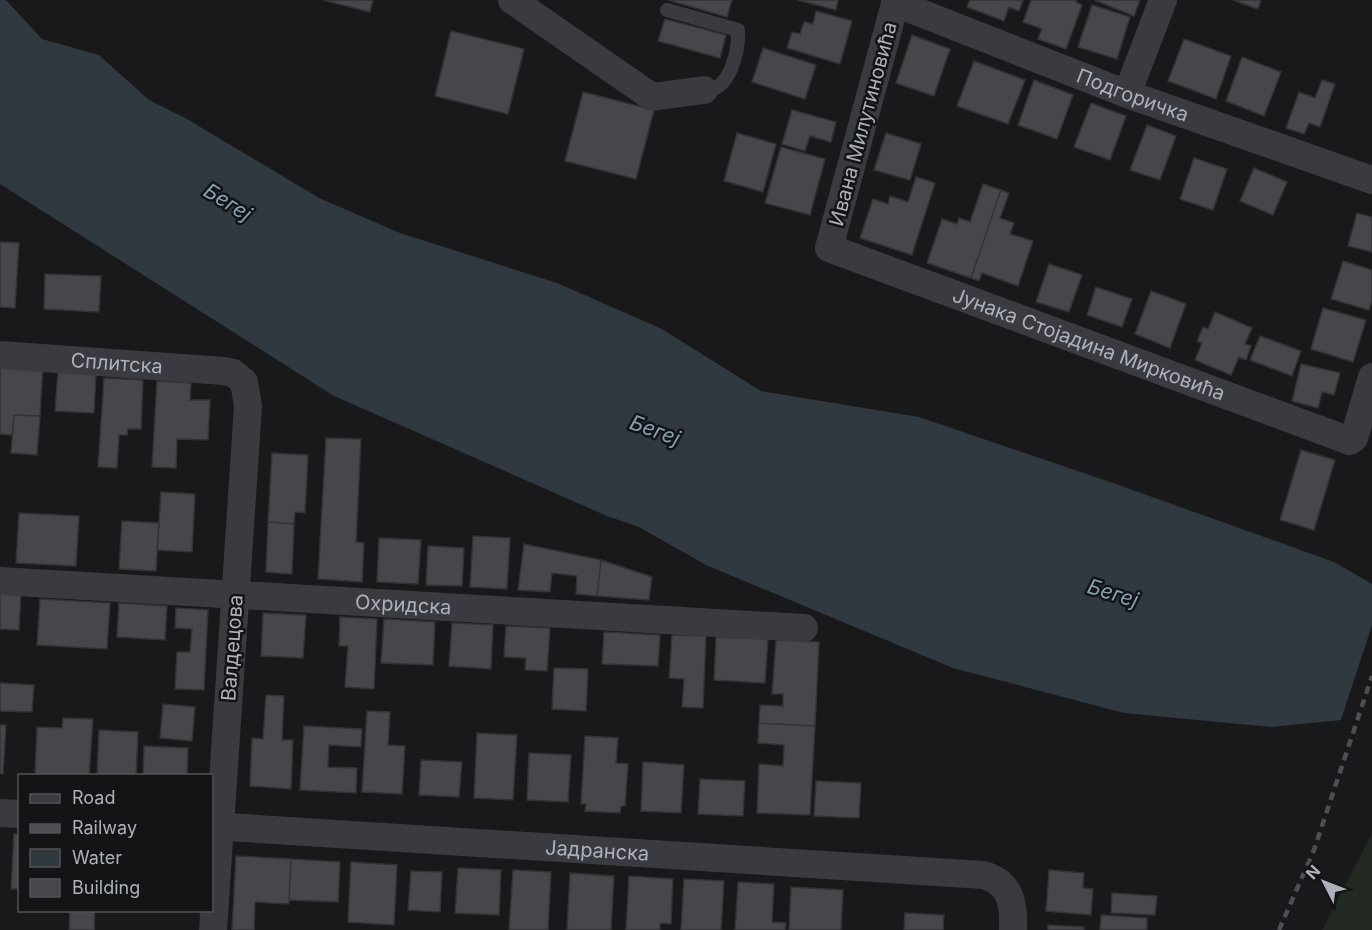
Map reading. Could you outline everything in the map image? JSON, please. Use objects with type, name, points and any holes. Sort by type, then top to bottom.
[{"type":"street","points":[[512,0],[652,97],[704,90]]},
{"type":"street","points":[[1127,94],[1162,0]]},
{"type":"street","name":"Подгоричка","points":[[896,2],[1127,94],[1372,180]]},
{"type":"street","name":"Ивана Милутиновића","points":[[829,248],[896,2]]},
{"type":"street","name":"Јунака Стојадина Мирковића","points":[[829,248],[1350,441],[1354,438],[1372,377]]},
{"type":"street","name":"Сплитска","points":[[0,355],[233,373]]},
{"type":"street","name":"Валдецова","points":[[213,930],[215,826],[236,593],[248,406],[244,381],[233,373]]},
{"type":"street","name":"Охридска","points":[[0,581],[804,628]]},
{"type":"street","points":[[0,813],[18,814]]},
{"type":"street","name":"Јадранска","points":[[215,826],[983,875],[994,878],[1010,897],[1014,906],[1013,930]]},
{"type":"lane","points":[[667,10],[738,30],[728,77],[715,88],[704,90]]},
{"type":"shaded area","points":[[1372,833],[1372,930],[1322,930]]},
{"type":"water","name":"Бегеј","points":[[0,0],[6,0],[42,39],[99,55],[149,100],[187,119],[319,198],[400,233],[557,283],[662,329],[761,391],[919,417],[1334,562],[1372,584],[1372,717],[1271,727],[1124,713],[953,668],[706,565],[639,527],[607,516],[334,396],[0,184]]},
{"type":"pier","points":[[1372,625],[1372,720],[1340,723]]},
{"type":"building","points":[[323,0],[373,0],[370,12]]},
{"type":"building","points":[[668,0],[732,0],[727,17]]},
{"type":"building","points":[[798,0],[838,0],[836,10]]},
{"type":"building","points":[[970,0],[1023,0],[1019,11],[1009,7],[1004,21],[967,7]]},
{"type":"building","points":[[1031,0],[1076,0],[1082,5],[1066,49],[1038,39],[1042,29],[1023,22]]},
{"type":"building","points":[[1094,0],[1140,0],[1134,16]]},
{"type":"building","points":[[1233,0],[1261,0],[1258,9]]},
{"type":"building","points":[[1092,5],[1130,17],[1117,59],[1078,47]]},
{"type":"building","points":[[816,11],[852,21],[840,64],[787,48],[792,32],[800,34],[804,22],[813,24]]},
{"type":"building","points":[[665,19],[726,35],[720,58],[658,41]]},
{"type":"building","points":[[451,31],[524,49],[508,114],[435,96]]},
{"type":"building","points":[[912,35],[950,49],[934,96],[896,83]]},
{"type":"building","points":[[1184,39],[1231,56],[1216,99],[1168,81]]},
{"type":"building","points":[[763,48],[816,65],[805,99],[752,82]]},
{"type":"building","points":[[1242,57],[1281,72],[1264,116],[1226,101]]},
{"type":"building","points":[[974,61],[1025,80],[1008,124],[957,106]]},
{"type":"building","points":[[1034,80],[1073,95],[1057,139],[1018,125]]},
{"type":"building","points":[[1322,80],[1335,84],[1320,127],[1309,123],[1304,134],[1286,128],[1299,92],[1315,98]]},
{"type":"building","points":[[583,92],[654,110],[636,179],[565,161]]},
{"type":"building","points":[[1091,103],[1126,116],[1110,160],[1074,147]]},
{"type":"building","points":[[792,110],[836,122],[831,142],[810,136],[805,151],[782,144]]},
{"type":"building","points":[[1147,125],[1176,136],[1160,180],[1130,170]]},
{"type":"building","points":[[737,133],[776,144],[763,192],[724,181]]},
{"type":"building","points":[[886,133],[921,144],[910,180],[874,170]]},
{"type":"building","points":[[781,147],[825,159],[810,215],[765,203]]},
{"type":"building","points":[[1194,158],[1227,169],[1213,210],[1180,199]]},
{"type":"building","points":[[1254,168],[1287,182],[1273,215],[1240,201]]},
{"type":"building","points":[[916,177],[935,183],[912,255],[860,238],[873,199],[888,204],[890,196],[908,202]]},
{"type":"building","points":[[983,184],[1001,190],[971,278],[927,263],[942,219],[957,224],[959,218],[970,222]]},
{"type":"building","points":[[1001,190],[1009,193],[1000,218],[1014,223],[1010,234],[1033,241],[1018,286],[982,273],[979,281],[971,278]]},
{"type":"building","points":[[1357,213],[1372,217],[1372,252],[1348,246]]},
{"type":"building","points":[[0,242],[19,243],[15,308],[0,307]]},
{"type":"building","points":[[1343,261],[1372,270],[1372,301],[1369,310],[1331,299]]},
{"type":"building","points":[[1049,264],[1082,275],[1069,312],[1036,302]]},
{"type":"building","points":[[45,274],[101,276],[99,312],[44,309]]},
{"type":"building","points":[[1096,287],[1132,299],[1122,327],[1087,315]]},
{"type":"building","points":[[1151,291],[1186,304],[1170,348],[1135,334]]},
{"type":"building","points":[[1323,308],[1366,320],[1353,362],[1311,349]]},
{"type":"building","points":[[1215,312],[1252,328],[1245,344],[1251,346],[1246,360],[1239,357],[1231,375],[1195,360],[1202,343],[1197,341],[1203,327],[1208,329]]},
{"type":"building","points":[[1260,336],[1301,351],[1292,376],[1250,360]]},
{"type":"building","points":[[0,364],[43,366],[40,416],[14,415],[12,435],[0,434]]},
{"type":"building","points":[[1301,364],[1340,373],[1334,395],[1322,392],[1318,408],[1292,401]]},
{"type":"building","points":[[58,371],[96,373],[94,413],[55,411]]},
{"type":"building","points":[[104,378],[143,380],[141,429],[128,429],[127,435],[119,435],[117,468],[98,467]]},
{"type":"building","points":[[157,381],[191,383],[190,400],[210,400],[208,440],[177,439],[176,468],[152,467]]},
{"type":"building","points":[[14,415],[40,416],[37,455],[11,453]]},
{"type":"building","points":[[326,438],[361,439],[356,542],[364,543],[362,582],[318,579]]},
{"type":"building","points":[[1301,450],[1335,460],[1314,530],[1280,520]]},
{"type":"building","points":[[272,453],[308,455],[305,513],[295,512],[294,524],[268,522]]},
{"type":"building","points":[[161,492],[195,494],[192,552],[157,550]]},
{"type":"building","points":[[19,513],[79,516],[76,566],[16,563]]},
{"type":"building","points":[[122,521],[159,523],[156,571],[119,569]]},
{"type":"building","points":[[268,522],[294,524],[292,574],[266,572]]},
{"type":"building","points":[[473,536],[510,538],[507,589],[470,587]]},
{"type":"building","points":[[379,538],[421,540],[418,584],[377,582]]},
{"type":"building","points":[[524,544],[601,560],[597,596],[576,594],[577,576],[552,573],[550,592],[518,590]]},
{"type":"building","points":[[428,546],[464,548],[462,586],[426,585]]},
{"type":"building","points":[[601,560],[652,577],[649,600],[597,596]]},
{"type":"building","points":[[0,592],[21,594],[19,630],[0,629]]},
{"type":"building","points":[[40,599],[110,603],[107,649],[37,645]]},
{"type":"building","points":[[119,603],[167,606],[165,640],[117,637]]},
{"type":"building","points":[[176,608],[208,610],[204,690],[175,689],[177,652],[190,652],[192,629],[175,628]]},
{"type":"building","points":[[263,613],[306,615],[303,658],[261,656]]},
{"type":"building","points":[[340,617],[377,619],[374,689],[345,687],[348,646],[339,646]]},
{"type":"building","points":[[384,619],[435,622],[433,665],[381,663]]},
{"type":"building","points":[[452,623],[493,625],[491,669],[449,666]]},
{"type":"building","points":[[506,626],[550,628],[547,671],[525,670],[526,658],[504,657]]},
{"type":"building","points":[[604,632],[660,635],[658,666],[602,664]]},
{"type":"building","points":[[672,635],[706,636],[703,708],[682,707],[684,679],[669,678]]},
{"type":"building","points":[[716,637],[768,639],[765,683],[714,680]]},
{"type":"building","points":[[776,640],[819,642],[815,726],[759,723],[760,705],[783,706],[783,694],[772,694]]},
{"type":"building","points":[[554,668],[588,669],[586,711],[552,709]]},
{"type":"building","points":[[0,683],[34,685],[32,712],[0,711]]},
{"type":"building","points":[[266,695],[284,696],[282,740],[293,740],[291,789],[250,786],[252,738],[263,739]]},
{"type":"building","points":[[163,704],[195,707],[192,741],[160,738]]},
{"type":"building","points":[[367,711],[390,712],[388,745],[405,746],[402,794],[362,792]]},
{"type":"building","points":[[63,718],[93,719],[89,774],[35,774],[37,727],[62,728]]},
{"type":"building","points":[[759,723],[815,726],[810,815],[757,813],[759,764],[783,766],[784,745],[758,743]]},
{"type":"building","points":[[0,725],[6,725],[3,774],[0,773]]},
{"type":"building","points":[[304,726],[362,729],[361,747],[329,745],[328,767],[357,768],[356,793],[300,790]]},
{"type":"building","points":[[99,730],[138,732],[136,774],[97,774]]},
{"type":"building","points":[[477,733],[517,735],[513,800],[474,798]]},
{"type":"building","points":[[585,736],[618,738],[616,763],[628,764],[625,806],[621,806],[620,813],[585,811],[586,804],[581,804]]},
{"type":"building","points":[[144,746],[188,748],[187,774],[143,774]]},
{"type":"building","points":[[529,753],[571,755],[568,802],[527,800]]},
{"type":"building","points":[[421,760],[462,762],[459,797],[419,795]]},
{"type":"building","points":[[643,762],[684,765],[681,813],[641,811]]},
{"type":"building","points":[[700,779],[745,781],[743,816],[698,814]]},
{"type":"building","points":[[816,781],[861,783],[859,818],[814,816]]},
{"type":"building","points":[[14,834],[18,834],[18,889],[11,889]]},
{"type":"building","points":[[236,856],[291,859],[289,904],[255,902],[254,930],[232,930]]},
{"type":"building","points":[[291,859],[340,862],[338,902],[289,900]]},
{"type":"building","points":[[351,862],[397,865],[394,925],[348,922]]},
{"type":"building","points":[[458,868],[501,870],[499,915],[455,913]]},
{"type":"building","points":[[513,870],[551,872],[548,930],[509,930]]},
{"type":"building","points":[[1049,870],[1084,873],[1083,888],[1093,889],[1091,915],[1046,911]]},
{"type":"building","points":[[411,871],[442,872],[440,912],[408,910]]},
{"type":"building","points":[[570,873],[614,876],[611,930],[567,930]]},
{"type":"building","points":[[629,876],[673,879],[671,924],[660,923],[660,930],[626,930]]},
{"type":"building","points":[[684,879],[724,881],[721,930],[681,930]]},
{"type":"building","points":[[738,882],[774,884],[772,922],[786,923],[785,930],[735,930]]},
{"type":"building","points":[[791,887],[843,890],[841,930],[789,930]]},
{"type":"building","points":[[1112,893],[1157,896],[1155,915],[1111,913]]},
{"type":"building","points":[[70,912],[95,912],[94,930],[69,930]]},
{"type":"building","points":[[905,913],[944,915],[943,930],[904,930]]},
{"type":"building","points":[[1101,915],[1147,918],[1147,930],[1100,930]]},
{"type":"building","points":[[1048,925],[1084,927],[1084,930],[1048,930]]},
{"type":"railway","points":[[1279,930],[1314,850],[1372,676]]}]
